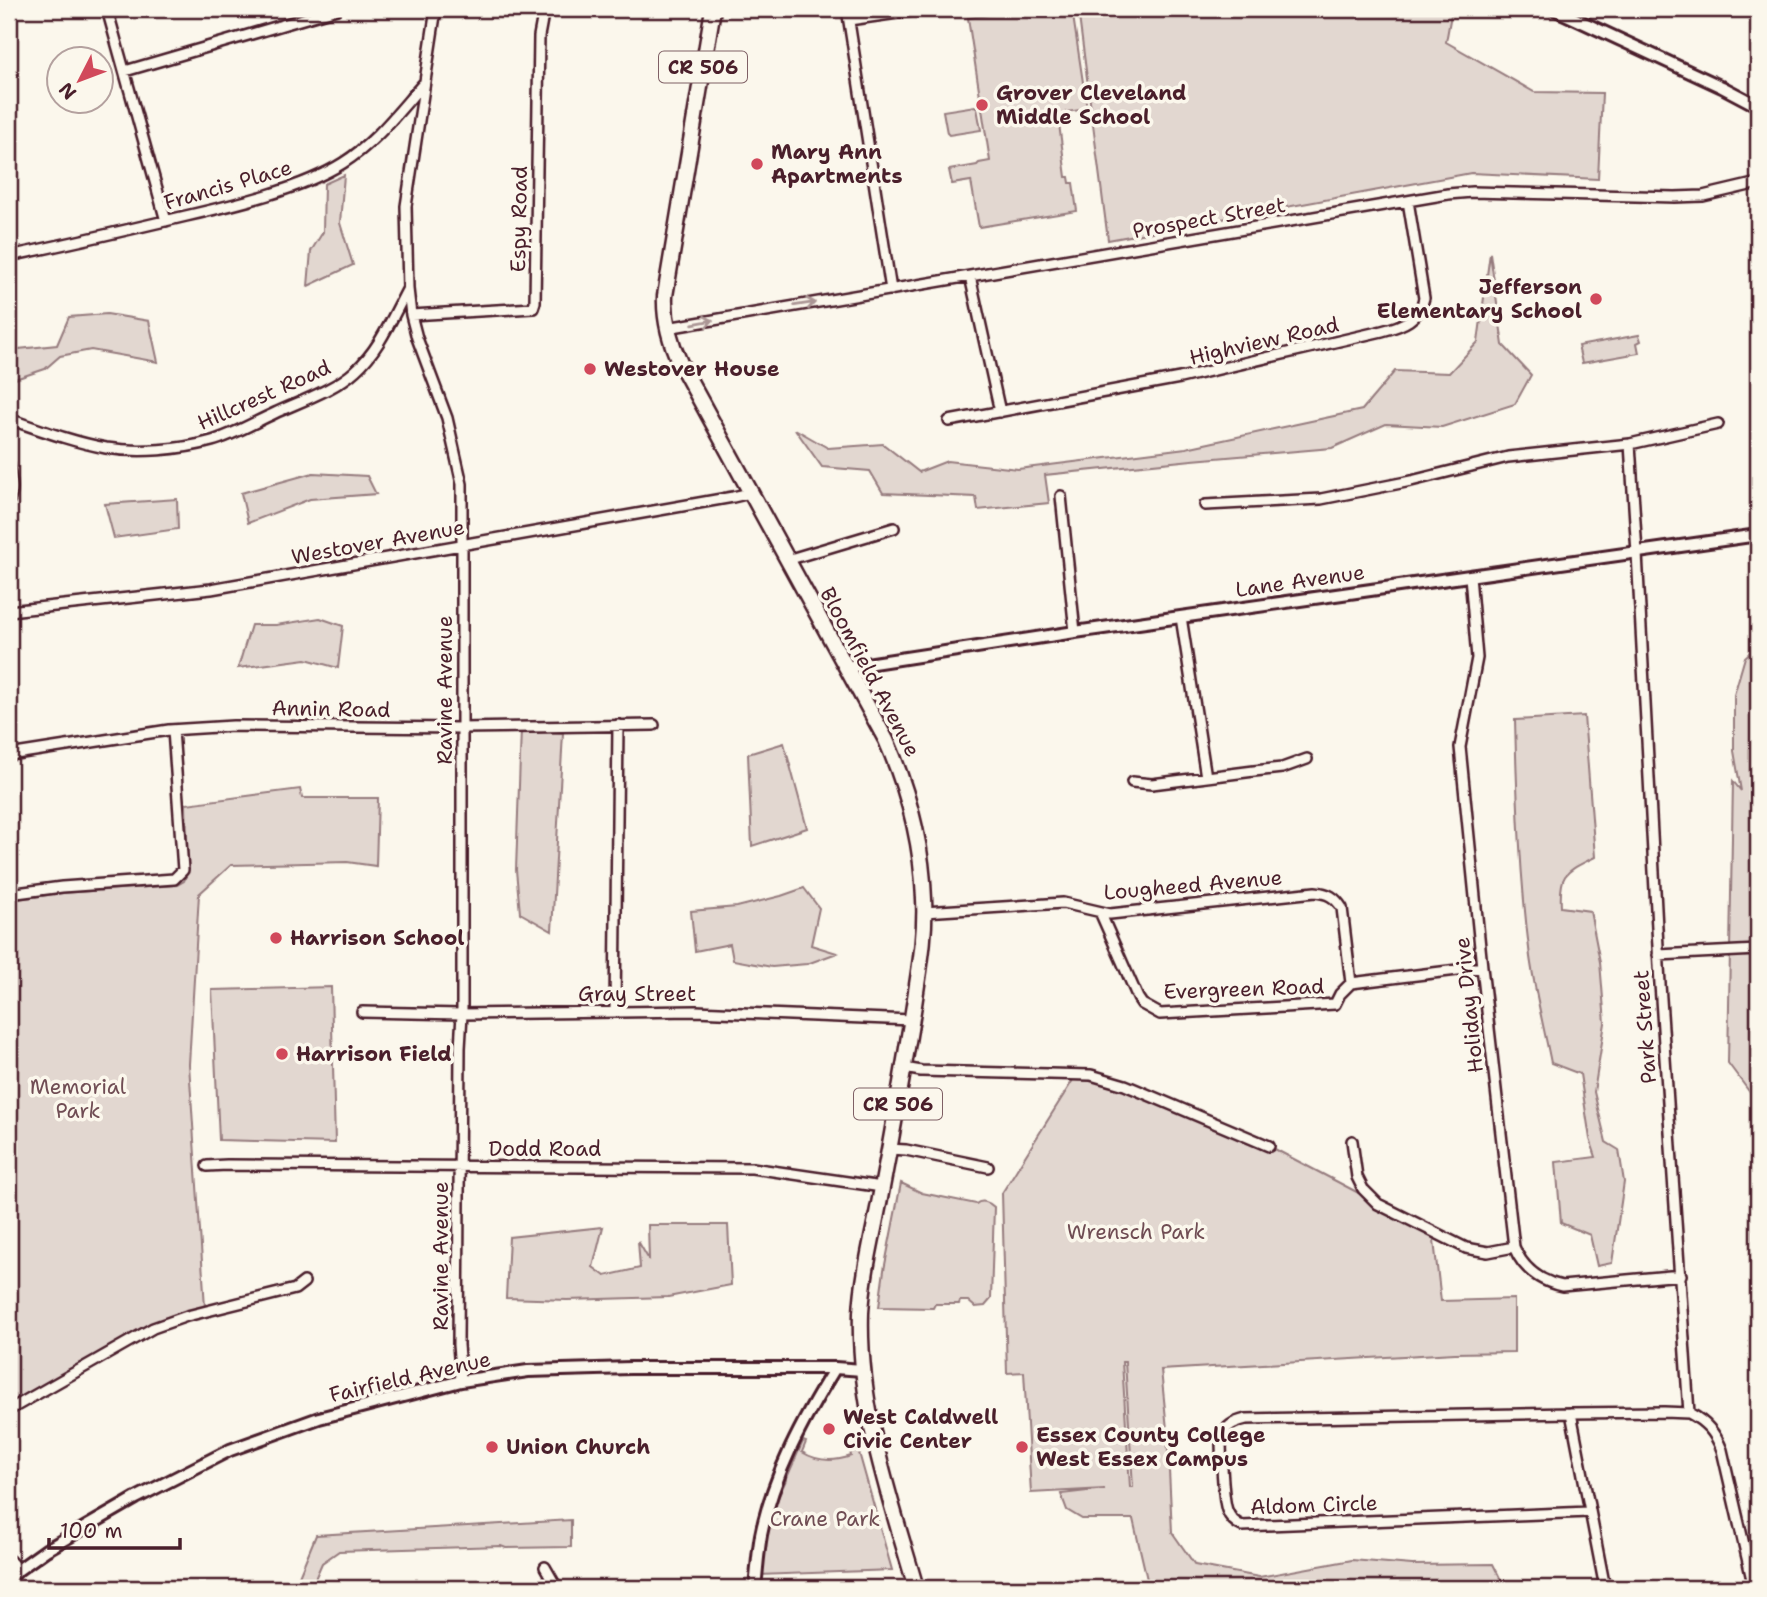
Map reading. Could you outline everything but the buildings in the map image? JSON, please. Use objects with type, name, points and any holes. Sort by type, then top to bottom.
[{"type":"main road","name":"Bloomfield Avenue","points":[[713,9],[666,288],[667,328],[673,350],[886,740],[910,803],[922,863],[924,912],[919,971],[863,1298],[861,1350],[875,1446],[916,1588]]},
{"type":"street","points":[[107,9],[166,221]]},
{"type":"street","points":[[125,72],[337,9]]},
{"type":"street","name":"Ravine Avenue","points":[[436,9],[406,206],[411,315],[447,418],[462,484],[462,1014],[458,1345],[461,1381]]},
{"type":"street","name":"Espy Road","points":[[411,315],[533,308],[539,36],[544,9]]},
{"type":"street","points":[[847,9],[891,290]]},
{"type":"street","points":[[849,20],[926,9]]},
{"type":"street","points":[[1554,9],[1757,102]]},
{"type":"street","name":"Francis Place","points":[[9,257],[227,206],[322,174],[344,163],[374,139],[424,83]]},
{"type":"street","name":"Prospect Street","points":[[667,328],[1472,192],[1703,197],[1758,183]]},
{"type":"street","name":"Highview Road","points":[[949,421],[1180,378],[1406,323],[1417,315],[1424,298],[1408,201]]},
{"type":"street","points":[[970,276],[1000,411]]},
{"type":"street","name":"Hillcrest Road","points":[[9,419],[70,440],[106,448],[132,450],[183,447],[215,440],[324,390],[354,373],[383,336],[408,289]]},
{"type":"street","points":[[1205,505],[1321,499],[1411,481],[1508,457],[1630,444],[1718,424]]},
{"type":"street","name":"Park Street","points":[[1630,444],[1658,955],[1689,1413]]},
{"type":"street","points":[[9,464],[12,489],[9,501]]},
{"type":"street","name":"Westover Avenue","points":[[9,611],[211,589],[750,493]]},
{"type":"street","points":[[1060,496],[1075,632]]},
{"type":"street","points":[[787,560],[894,528]]},
{"type":"street","name":"Lane Avenue","points":[[846,667],[1758,535]]},
{"type":"street","name":"Holiday Drive","points":[[1470,576],[1477,657],[1460,747],[1514,1247]]},
{"type":"street","points":[[1181,617],[1206,777]]},
{"type":"street","points":[[615,1012],[618,725]]},
{"type":"street","name":"Annin Road","points":[[9,755],[173,730],[233,726],[462,728],[654,725]]},
{"type":"street","points":[[9,894],[62,887],[174,879],[179,876],[183,870],[173,730]]},
{"type":"street","points":[[1132,782],[1152,784],[1282,768],[1307,760]]},
{"type":"street","name":"Lougheed Avenue","points":[[924,912],[1063,903],[1110,914],[1325,892],[1338,901],[1342,908],[1351,983]]},
{"type":"street","name":"Evergreen Road","points":[[1100,912],[1138,998],[1142,1004],[1160,1014],[1335,1004],[1351,983],[1482,967]]},
{"type":"street","points":[[1658,955],[1758,950]]},
{"type":"street","name":"Gray Street","points":[[362,1012],[462,1014],[696,1011],[912,1020]]},
{"type":"street","points":[[904,1068],[921,1071],[1091,1074],[1125,1085],[1269,1146]]},
{"type":"street","points":[[1352,1141],[1357,1177],[1363,1189],[1378,1204],[1465,1248],[1488,1252],[1514,1247],[1531,1272],[1550,1283],[1562,1286],[1681,1275]]},
{"type":"street","points":[[889,1149],[988,1167]]},
{"type":"street","name":"Dodd Road","points":[[207,1166],[752,1168],[882,1187]]},
{"type":"street","points":[[9,1409],[153,1328],[187,1316],[295,1289],[304,1282]]},
{"type":"street","name":"Fairfield Avenue","points":[[9,1580],[46,1550],[134,1499],[230,1450],[319,1418],[461,1381],[528,1371],[630,1368],[863,1370]]},
{"type":"street","points":[[755,1588],[762,1531],[779,1475],[797,1434],[835,1368]]},
{"type":"street","points":[[1605,1588],[1571,1413],[1689,1413],[1712,1430],[1722,1450],[1754,1588]]},
{"type":"street","name":"Aldom Circle","points":[[1571,1413],[1237,1421],[1224,1431],[1222,1438],[1226,1506],[1228,1513],[1242,1526],[1589,1512]]},
{"type":"street","points":[[9,1560],[18,1570]]},
{"type":"street","points":[[545,1567],[557,1588]]},
{"type":"green space","points":[[1029,9],[1072,9],[1087,109],[1066,112],[1067,117],[1059,124],[1066,177],[1073,183],[1077,211],[979,227],[971,181],[952,184],[949,170],[990,161],[968,18]]},
{"type":"green space","points":[[1078,9],[1452,9],[1446,42],[1534,92],[1602,93],[1598,179],[1471,173],[1108,240]]},
{"type":"green space","points":[[975,106],[981,130],[949,135],[943,111]]},
{"type":"green space","points":[[344,175],[340,223],[353,265],[308,286],[311,251],[323,232],[324,184]]},
{"type":"green space","points":[[1490,253],[1503,345],[1531,375],[1515,404],[1442,427],[1386,424],[1332,448],[1045,475],[1049,503],[978,510],[976,497],[883,493],[870,471],[822,467],[795,429],[828,448],[883,444],[919,472],[947,461],[1018,469],[1186,448],[1362,410],[1395,371],[1449,373],[1478,342]]},
{"type":"green space","points":[[107,314],[149,321],[158,362],[91,350],[60,356],[45,369],[9,381],[9,350],[57,345],[69,317]]},
{"type":"green space","points":[[1639,335],[1639,353],[1582,363],[1578,346]]},
{"type":"green space","points":[[313,473],[367,476],[376,494],[310,499],[248,523],[241,493]]},
{"type":"green space","points":[[177,499],[178,529],[114,538],[105,504]]},
{"type":"green space","points":[[320,618],[343,626],[338,668],[306,659],[238,668],[251,625],[276,625]]},
{"type":"green space","points":[[1758,645],[1758,947],[1750,948],[1751,962],[1758,962],[1758,1386],[1755,1378],[1751,1094],[1728,1063],[1733,781],[1741,791],[1734,751],[1734,695],[1745,657]]},
{"type":"green space","points":[[1584,716],[1595,857],[1566,874],[1561,887],[1561,907],[1590,911],[1600,962],[1605,1023],[1594,1092],[1606,1142],[1619,1150],[1624,1182],[1612,1263],[1597,1266],[1590,1235],[1561,1223],[1556,1162],[1596,1157],[1590,1139],[1580,1074],[1551,1063],[1534,983],[1521,868],[1515,720]]},
{"type":"green space","points":[[521,729],[563,733],[552,931],[520,913],[516,870]]},
{"type":"green space","points":[[784,743],[807,828],[752,846],[748,754]]},
{"type":"green space","name":"Memorial Park","points":[[300,789],[302,798],[378,798],[376,866],[347,862],[231,865],[199,894],[189,1064],[205,1307],[9,1405],[9,900],[63,893],[177,885],[184,881],[188,871],[186,804]]},
{"type":"green space","points":[[804,888],[819,908],[811,945],[837,953],[807,964],[772,967],[733,960],[730,944],[695,951],[691,911],[737,907]]},
{"type":"green space","name":"Harrison Field","points":[[331,987],[335,1143],[219,1140],[212,990]]},
{"type":"green space","name":"Wrensch Park","points":[[1103,1078],[1269,1146],[1433,1232],[1441,1301],[1514,1299],[1514,1352],[1161,1370],[1172,1532],[1195,1565],[1259,1577],[1352,1560],[1412,1565],[1493,1564],[1505,1588],[1149,1588],[1133,1519],[1082,1519],[1067,1510],[1061,1494],[1105,1489],[1031,1493],[1024,1372],[1007,1373],[1002,1193],[1073,1080]],"holes":[[[1122,1362],[1125,1362],[1133,1487],[1130,1487]]]},
{"type":"green space","points":[[901,1183],[922,1193],[976,1204],[985,1202],[994,1207],[991,1299],[985,1306],[975,1307],[968,1301],[960,1301],[959,1304],[935,1304],[933,1308],[879,1307]]},
{"type":"green space","points":[[648,1225],[728,1225],[731,1285],[668,1297],[567,1300],[506,1298],[509,1237],[603,1227],[593,1267],[605,1276],[640,1268],[638,1241],[649,1260]]},
{"type":"green space","name":"Crane Park","points":[[803,1441],[806,1442],[802,1452],[826,1460],[851,1456],[849,1445],[856,1442],[892,1570],[759,1575],[762,1571],[767,1523]]},
{"type":"green space","points":[[571,1520],[571,1547],[501,1546],[339,1551],[322,1563],[311,1588],[294,1588],[316,1535]]},
{"type":"place","name":"Grover Cleveland Middle School","points":[[982,105]]},
{"type":"place","name":"Mary Ann Apartments","points":[[757,164]]},
{"type":"place","name":"Jefferson Elementary School","points":[[1596,299]]},
{"type":"place","name":"Westover House","points":[[590,369]]},
{"type":"place","name":"Harrison School","points":[[276,938]]},
{"type":"place","name":"Harrison Field","points":[[282,1054]]},
{"type":"place","name":"West Caldwell Civic Center","points":[[829,1429]]},
{"type":"place","name":"Union Church","points":[[492,1447]]},
{"type":"place","name":"Essex County College West Essex Campus","points":[[1022,1447]]}]
